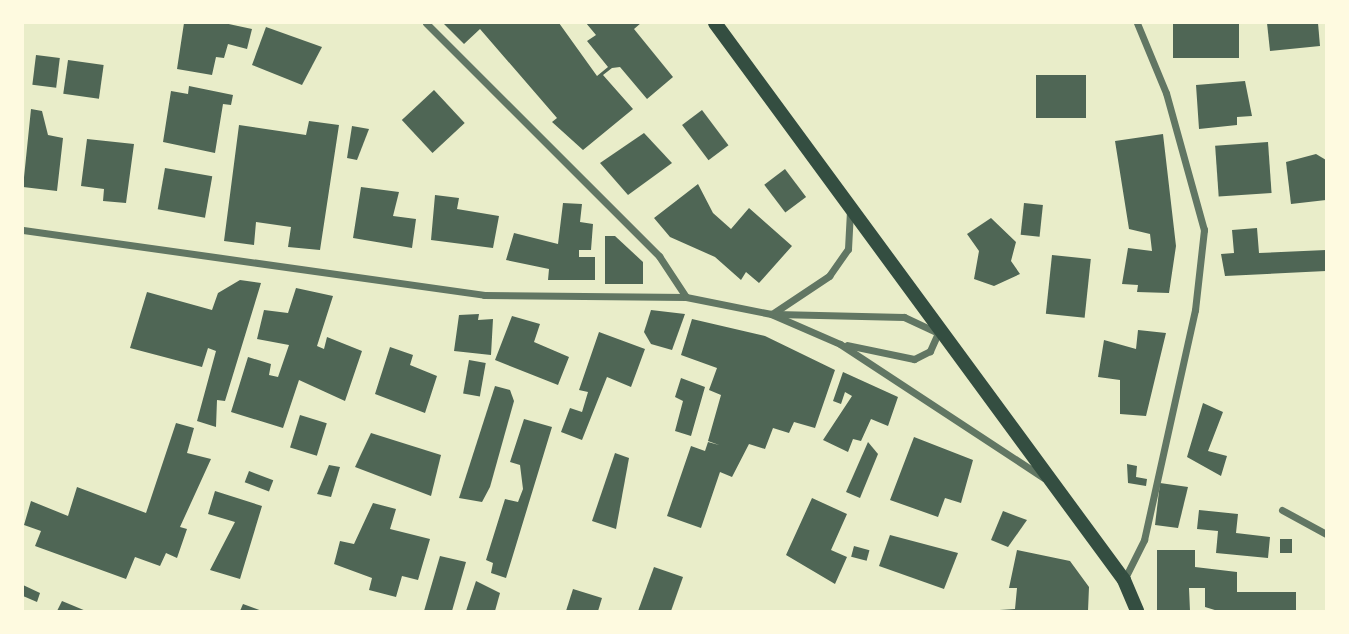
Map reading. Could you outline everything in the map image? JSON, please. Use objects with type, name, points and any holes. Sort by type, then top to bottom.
[{"type":"main road","points":[[715,23],[850,214],[1124,580],[1137,611]]},
{"type":"street","points":[[426,23],[659,256],[686,297]]},
{"type":"street","points":[[1124,580],[1144,540],[1195,310],[1204,230],[1166,93],[1137,23]]},
{"type":"street","points":[[771,314],[829,276],[848,249],[850,214]]},
{"type":"street","points":[[23,230],[484,295],[686,297],[771,314],[904,317],[938,332],[930,351],[914,359],[840,344]]},
{"type":"street","points":[[771,314],[840,344],[1048,481]]},
{"type":"street","points":[[1282,510],[1326,534]]},
{"type":"building","points":[[184,23],[224,23],[252,29],[247,49],[228,44],[224,58],[216,57],[212,75],[177,69]]},
{"type":"building","points":[[443,23],[559,23],[597,76],[608,67],[587,41],[596,35],[586,23],[641,23],[634,29],[673,77],[647,99],[620,67],[612,68],[603,75],[633,109],[583,150],[552,122],[557,118],[480,29],[464,44]]},
{"type":"building","points":[[1173,23],[1239,23],[1239,58],[1173,58]]},
{"type":"building","points":[[1267,23],[1318,23],[1320,46],[1270,51]]},
{"type":"building","points":[[266,27],[322,47],[302,85],[252,65]]},
{"type":"building","points":[[36,55],[60,58],[56,88],[32,85]]},
{"type":"building","points":[[68,60],[104,65],[99,99],[63,94]]},
{"type":"building","points":[[1036,75],[1086,75],[1086,118],[1036,118]]},
{"type":"building","points":[[1245,81],[1252,116],[1237,117],[1237,125],[1199,129],[1196,85]]},
{"type":"building","points":[[189,86],[233,95],[231,105],[223,104],[215,153],[163,142],[171,91],[188,94]]},
{"type":"building","points":[[434,90],[465,123],[433,153],[402,120]]},
{"type":"building","points":[[31,109],[42,111],[48,135],[63,138],[57,191],[23,187]]},
{"type":"building","points":[[702,110],[728,145],[709,160],[682,125]]},
{"type":"building","points":[[309,121],[339,125],[320,250],[288,247],[291,227],[256,222],[254,245],[224,241],[239,125],[306,135]]},
{"type":"building","points":[[352,126],[369,129],[357,160],[347,158]]},
{"type":"building","points":[[644,133],[672,163],[628,195],[600,163]]},
{"type":"building","points":[[1163,134],[1176,246],[1169,293],[1137,292],[1138,285],[1122,284],[1128,248],[1152,251],[1150,234],[1129,229],[1115,141]]},
{"type":"building","points":[[87,139],[134,144],[126,203],[103,201],[104,189],[81,186]]},
{"type":"building","points":[[1268,142],[1272,193],[1219,197],[1215,146]]},
{"type":"building","points":[[1316,154],[1326,160],[1326,200],[1291,204],[1286,162]]},
{"type":"building","points":[[165,168],[212,176],[205,218],[158,209]]},
{"type":"building","points":[[785,169],[806,197],[785,213],[764,185]]},
{"type":"building","points":[[698,184],[713,213],[731,229],[749,208],[792,246],[759,283],[746,272],[741,280],[715,257],[670,237],[654,218]]},
{"type":"building","points":[[361,187],[399,192],[393,216],[416,219],[412,248],[353,238]]},
{"type":"building","points":[[435,195],[459,198],[457,209],[499,216],[493,248],[431,240]]},
{"type":"building","points":[[563,203],[582,204],[580,222],[593,224],[591,250],[579,250],[579,257],[595,257],[595,280],[548,280],[549,269],[506,260],[514,233],[558,244]]},
{"type":"building","points":[[1024,203],[1043,205],[1040,237],[1021,235]]},
{"type":"building","points":[[991,218],[1016,242],[1011,261],[1020,274],[994,286],[974,279],[979,251],[967,234]]},
{"type":"building","points":[[1257,228],[1259,253],[1326,250],[1326,271],[1225,276],[1221,254],[1234,253],[1232,230]]},
{"type":"building","points":[[605,236],[615,236],[643,262],[643,284],[605,284]]},
{"type":"building","points":[[1052,255],[1091,259],[1085,318],[1046,314]]},
{"type":"building","points":[[240,280],[261,283],[225,401],[217,400],[216,427],[197,421],[216,351],[208,348],[202,367],[130,348],[147,292],[212,310],[218,293]]},
{"type":"building","points":[[296,288],[333,296],[317,346],[324,349],[327,337],[362,351],[345,401],[299,380],[283,428],[231,412],[248,357],[271,364],[269,375],[278,377],[289,345],[257,339],[264,310],[288,313]]},
{"type":"building","points":[[651,310],[685,314],[672,350],[651,344],[644,332]]},
{"type":"building","points":[[479,314],[478,320],[493,319],[491,355],[454,351],[459,315]]},
{"type":"building","points":[[512,316],[540,324],[534,342],[569,357],[558,385],[495,360]]},
{"type":"building","points":[[692,319],[765,336],[835,370],[815,428],[794,422],[789,433],[773,428],[765,449],[749,444],[732,477],[720,472],[701,528],[667,516],[691,446],[705,451],[708,442],[719,445],[708,441],[721,395],[709,390],[717,368],[681,355]]},
{"type":"building","points":[[1138,330],[1166,333],[1146,416],[1120,414],[1120,380],[1098,377],[1104,340],[1136,349]]},
{"type":"building","points":[[599,332],[645,349],[631,387],[607,377],[582,440],[561,432],[570,408],[582,412],[588,392],[579,390]]},
{"type":"building","points":[[390,347],[413,355],[410,365],[437,376],[425,413],[375,394]]},
{"type":"building","points":[[469,360],[486,363],[480,396],[463,393]]},
{"type":"building","points":[[843,372],[898,397],[888,426],[871,419],[861,441],[853,439],[848,452],[823,440],[852,396],[845,392],[841,404],[833,401]]},
{"type":"building","points":[[681,378],[705,387],[691,436],[675,431],[683,401],[675,397]]},
{"type":"building","points":[[495,386],[510,390],[514,401],[490,487],[482,502],[459,498]]},
{"type":"building","points":[[1203,403],[1223,412],[1208,451],[1227,456],[1221,476],[1187,457]]},
{"type":"building","points":[[300,415],[327,423],[317,456],[290,448]]},
{"type":"building","points":[[524,419],[552,427],[506,578],[491,573],[493,563],[486,560],[505,499],[518,502],[523,489],[520,465],[510,462]]},
{"type":"building","points":[[176,423],[194,428],[187,453],[211,459],[180,527],[187,529],[177,558],[166,553],[160,566],[135,557],[126,579],[35,546],[41,531],[24,525],[31,501],[68,516],[77,487],[146,513]]},
{"type":"building","points":[[371,433],[441,455],[431,496],[355,467]]},
{"type":"building","points":[[914,437],[973,460],[961,503],[945,498],[938,517],[890,500]]},
{"type":"building","points":[[868,442],[878,454],[860,498],[846,492]]},
{"type":"building","points":[[615,453],[629,458],[616,529],[592,521]]},
{"type":"building","points":[[1127,464],[1137,466],[1136,477],[1147,479],[1146,486],[1128,483]]},
{"type":"building","points":[[329,465],[340,467],[331,497],[317,494]]},
{"type":"building","points":[[249,471],[273,480],[269,492],[245,482]]},
{"type":"building","points":[[1160,483],[1188,487],[1178,528],[1155,525]]},
{"type":"building","points":[[215,491],[262,506],[240,579],[210,570],[235,522],[208,514]]},
{"type":"building","points":[[812,498],[847,514],[831,550],[847,557],[835,584],[786,555]]},
{"type":"building","points":[[373,503],[396,509],[390,529],[430,539],[418,580],[402,576],[396,597],[369,590],[372,578],[334,564],[340,541],[354,544]]},
{"type":"building","points":[[1199,510],[1238,514],[1236,533],[1270,537],[1268,558],[1216,553],[1218,531],[1197,529]]},
{"type":"building","points":[[1003,511],[1027,520],[1008,547],[991,540]]},
{"type":"building","points":[[890,535],[958,553],[944,589],[879,566]]},
{"type":"building","points":[[1280,539],[1292,539],[1292,553],[1280,553]]},
{"type":"building","points":[[854,546],[869,550],[867,561],[851,557]]},
{"type":"building","points":[[1017,550],[1070,561],[1089,587],[1088,611],[984,611],[1015,609],[1017,588],[1009,588]]},
{"type":"building","points":[[1157,550],[1195,550],[1195,567],[1237,572],[1237,592],[1296,592],[1296,611],[1218,611],[1205,607],[1205,588],[1189,588],[1190,611],[1157,611]]},
{"type":"building","points":[[440,556],[466,562],[452,611],[424,611]]},
{"type":"building","points":[[654,567],[683,577],[671,611],[638,611]]},
{"type":"building","points":[[476,581],[500,593],[495,611],[466,611]]},
{"type":"building","points":[[23,585],[40,593],[37,602],[23,596]]},
{"type":"building","points":[[573,589],[602,598],[598,611],[566,611]]},
{"type":"building","points":[[62,601],[86,611],[57,611]]},
{"type":"building","points":[[243,604],[262,611],[240,611]]}]
